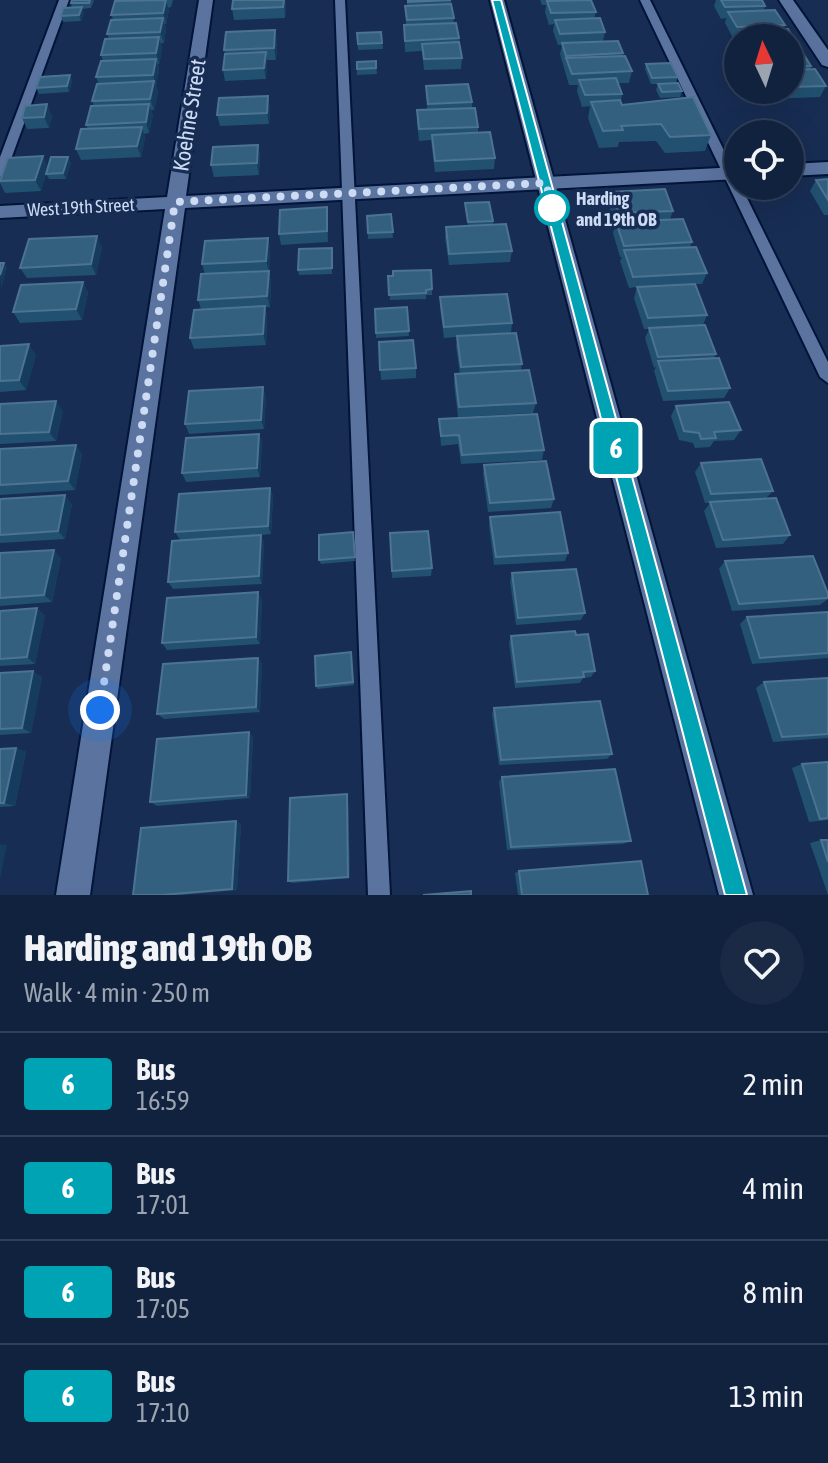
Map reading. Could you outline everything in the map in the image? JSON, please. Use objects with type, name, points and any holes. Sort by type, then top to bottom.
[{"type":"street","name":"Koehne Street","points":[[73,895],[206,0]]},
{"type":"street","points":[[497,0],[736,895]]},
{"type":"street","points":[[786,0],[828,62]]},
{"type":"street","points":[[804,169],[828,168]]},
{"type":"street","name":"West 19th Street","points":[[0,212],[724,174]]},
{"type":"lane","points":[[0,173],[64,0]]},
{"type":"lane","points":[[340,0],[379,895]]},
{"type":"lane","points":[[645,0],[724,154]]},
{"type":"lane","points":[[746,200],[828,377]]},
{"type":"building","points":[[72,0],[90,0],[89,3],[71,3]]},
{"type":"building","points":[[166,0],[163,13],[111,15],[115,1]]},
{"type":"building","points":[[233,0],[284,0],[283,7],[232,9]]},
{"type":"building","points":[[408,0],[451,0],[408,2]]},
{"type":"building","points":[[591,0],[596,12],[551,13],[547,1]]},
{"type":"building","points":[[721,0],[762,0],[765,6],[725,7]]},
{"type":"building","points":[[451,4],[454,18],[407,20],[405,6]]},
{"type":"building","points":[[82,7],[79,15],[61,16],[63,8]]},
{"type":"building","points":[[775,10],[784,24],[735,24],[728,12]]},
{"type":"building","points":[[163,18],[160,32],[107,34],[111,20]]},
{"type":"building","points":[[600,18],[605,32],[560,34],[555,20]]},
{"type":"building","points":[[456,23],[459,38],[405,41],[404,25]]},
{"type":"building","points":[[275,30],[274,48],[224,50],[226,32]]},
{"type":"building","points":[[381,32],[382,43],[358,44],[357,33]]},
{"type":"building","points":[[159,37],[156,53],[101,55],[105,39]]},
{"type":"building","points":[[618,41],[623,53],[566,56],[562,43]]},
{"type":"building","points":[[459,42],[462,58],[424,59],[422,44]]},
{"type":"building","points":[[266,52],[264,68],[223,70],[225,54]]},
{"type":"building","points":[[804,55],[811,66],[804,66]]},
{"type":"building","points":[[625,56],[632,71],[572,74],[566,58]]},
{"type":"building","points":[[156,59],[153,75],[96,77],[101,61]]},
{"type":"building","points":[[376,61],[376,68],[357,69],[357,62]]},
{"type":"building","points":[[671,63],[678,77],[652,78],[646,64]]},
{"type":"building","points":[[804,69],[815,69],[826,86],[804,87]]},
{"type":"building","points":[[70,75],[67,86],[36,88],[40,77]]},
{"type":"building","points":[[616,78],[622,94],[585,95],[579,80]]},
{"type":"building","points":[[154,81],[150,99],[92,101],[97,84]]},
{"type":"building","points":[[678,83],[682,91],[662,92],[658,84]]},
{"type":"building","points":[[468,84],[472,102],[428,104],[426,86]]},
{"type":"building","points":[[268,96],[267,113],[217,115],[219,98]]},
{"type":"building","points":[[693,97],[711,135],[670,137],[661,124],[621,126],[623,130],[603,131],[591,102],[620,100],[622,105]]},
{"type":"building","points":[[47,104],[44,117],[22,118],[25,106]]},
{"type":"building","points":[[149,104],[146,122],[86,125],[91,106]]},
{"type":"building","points":[[475,108],[478,127],[419,129],[417,110]]},
{"type":"building","points":[[142,127],[137,146],[76,149],[81,129]]},
{"type":"building","points":[[490,132],[495,158],[435,161],[432,135]]},
{"type":"building","points":[[258,145],[257,163],[211,165],[213,147]]},
{"type":"building","points":[[43,156],[35,180],[0,181],[8,158]]},
{"type":"building","points":[[51,157],[68,157],[63,173],[46,174]]},
{"type":"building","points":[[828,179],[828,200],[816,180]]},
{"type":"building","points":[[665,189],[673,211],[618,213],[611,192]]},
{"type":"building","points":[[489,202],[493,221],[468,222],[465,203]]},
{"type":"building","points":[[327,207],[327,231],[279,234],[280,210]]},
{"type":"building","points":[[391,214],[393,232],[368,233],[367,216]]},
{"type":"building","points":[[683,219],[692,242],[624,246],[616,222]]},
{"type":"building","points":[[506,224],[512,251],[449,254],[446,227]]},
{"type":"building","points":[[97,236],[91,264],[20,268],[29,239]]},
{"type":"building","points":[[268,238],[266,261],[202,264],[205,241]]},
{"type":"building","points":[[696,247],[707,273],[633,277],[624,250]]},
{"type":"building","points":[[332,248],[332,268],[298,270],[299,249]]},
{"type":"building","points":[[431,270],[432,289],[426,290],[426,293],[389,295],[388,276],[393,276],[393,271]]},
{"type":"building","points":[[269,271],[267,296],[198,300],[201,274]]},
{"type":"building","points":[[83,282],[76,309],[13,312],[21,285]]},
{"type":"building","points":[[695,284],[707,315],[648,318],[637,287]]},
{"type":"building","points":[[507,294],[512,323],[444,327],[440,297]]},
{"type":"building","points":[[265,306],[263,334],[190,338],[194,310]]},
{"type":"building","points":[[407,307],[409,331],[376,333],[375,309]]},
{"type":"building","points":[[705,325],[716,354],[658,357],[649,328]]},
{"type":"building","points":[[516,333],[522,364],[461,367],[457,336]]},
{"type":"building","points":[[413,340],[416,368],[380,370],[379,342]]},
{"type":"building","points":[[29,344],[19,380],[0,381],[0,346]]},
{"type":"building","points":[[719,358],[730,388],[668,391],[658,361]]},
{"type":"building","points":[[529,370],[536,403],[459,407],[455,374]]},
{"type":"building","points":[[263,387],[261,420],[185,424],[189,391]]},
{"type":"building","points":[[56,401],[49,432],[0,434],[0,404]]},
{"type":"building","points":[[729,402],[741,430],[714,432],[716,438],[701,439],[699,433],[684,431],[676,406]]},
{"type":"building","points":[[537,414],[544,450],[462,455],[459,435],[441,436],[439,419]]},
{"type":"building","points":[[259,434],[257,468],[182,473],[186,438]]},
{"type":"building","points":[[76,445],[68,481],[0,485],[0,449]]},
{"type":"building","points":[[761,459],[773,491],[711,494],[701,463]]},
{"type":"building","points":[[546,461],[554,499],[490,503],[484,465]]},
{"type":"building","points":[[270,488],[268,526],[175,532],[179,494]]},
{"type":"building","points":[[65,495],[58,531],[0,535],[0,499]]},
{"type":"building","points":[[776,498],[790,535],[723,540],[710,502]]},
{"type":"building","points":[[560,512],[568,553],[496,557],[490,517]]},
{"type":"building","points":[[428,531],[432,568],[392,571],[390,533]]},
{"type":"building","points":[[353,532],[355,557],[319,560],[319,535]]},
{"type":"building","points":[[261,535],[259,576],[168,582],[172,541]]},
{"type":"building","points":[[54,550],[44,595],[0,598],[0,553]]},
{"type":"building","points":[[813,556],[828,598],[739,604],[725,561]]},
{"type":"building","points":[[576,569],[585,613],[518,618],[512,573]]},
{"type":"building","points":[[258,592],[256,637],[162,643],[167,598]]},
{"type":"building","points":[[37,608],[27,657],[0,659],[0,611]]},
{"type":"building","points":[[828,612],[828,653],[760,658],[747,617]]},
{"type":"building","points":[[575,631],[576,635],[588,634],[595,671],[583,672],[584,677],[517,682],[511,636]]},
{"type":"building","points":[[351,652],[353,682],[316,686],[315,656]]},
{"type":"building","points":[[258,658],[256,707],[157,714],[163,664]]},
{"type":"building","points":[[33,671],[22,728],[0,729],[0,673]]},
{"type":"building","points":[[828,678],[828,734],[782,737],[764,682]]},
{"type":"building","points":[[600,701],[612,754],[501,760],[494,708]]},
{"type":"building","points":[[249,732],[246,795],[150,802],[157,739]]},
{"type":"building","points":[[16,748],[4,803],[0,803],[0,749]]},
{"type":"building","points":[[828,762],[828,818],[820,819],[802,764]]},
{"type":"building","points":[[615,769],[631,841],[511,847],[502,777]]},
{"type":"building","points":[[347,794],[348,877],[288,881],[290,798]]},
{"type":"building","points":[[236,821],[232,889],[133,895],[141,828]]},
{"type":"building","points":[[821,840],[828,840],[828,862]]},
{"type":"building","points":[[641,861],[648,895],[522,895],[519,871]]},
{"type":"building","points":[[471,891],[471,895],[423,895]]},
{"type":"bus line","name":"6","points":[[497,0],[736,895]]},
{"type":"place","name":"Harding and 19th OB","points":[[552,208]]},
{"type":"route","points":[[100,710],[175,202],[546,183],[552,208]]}]
